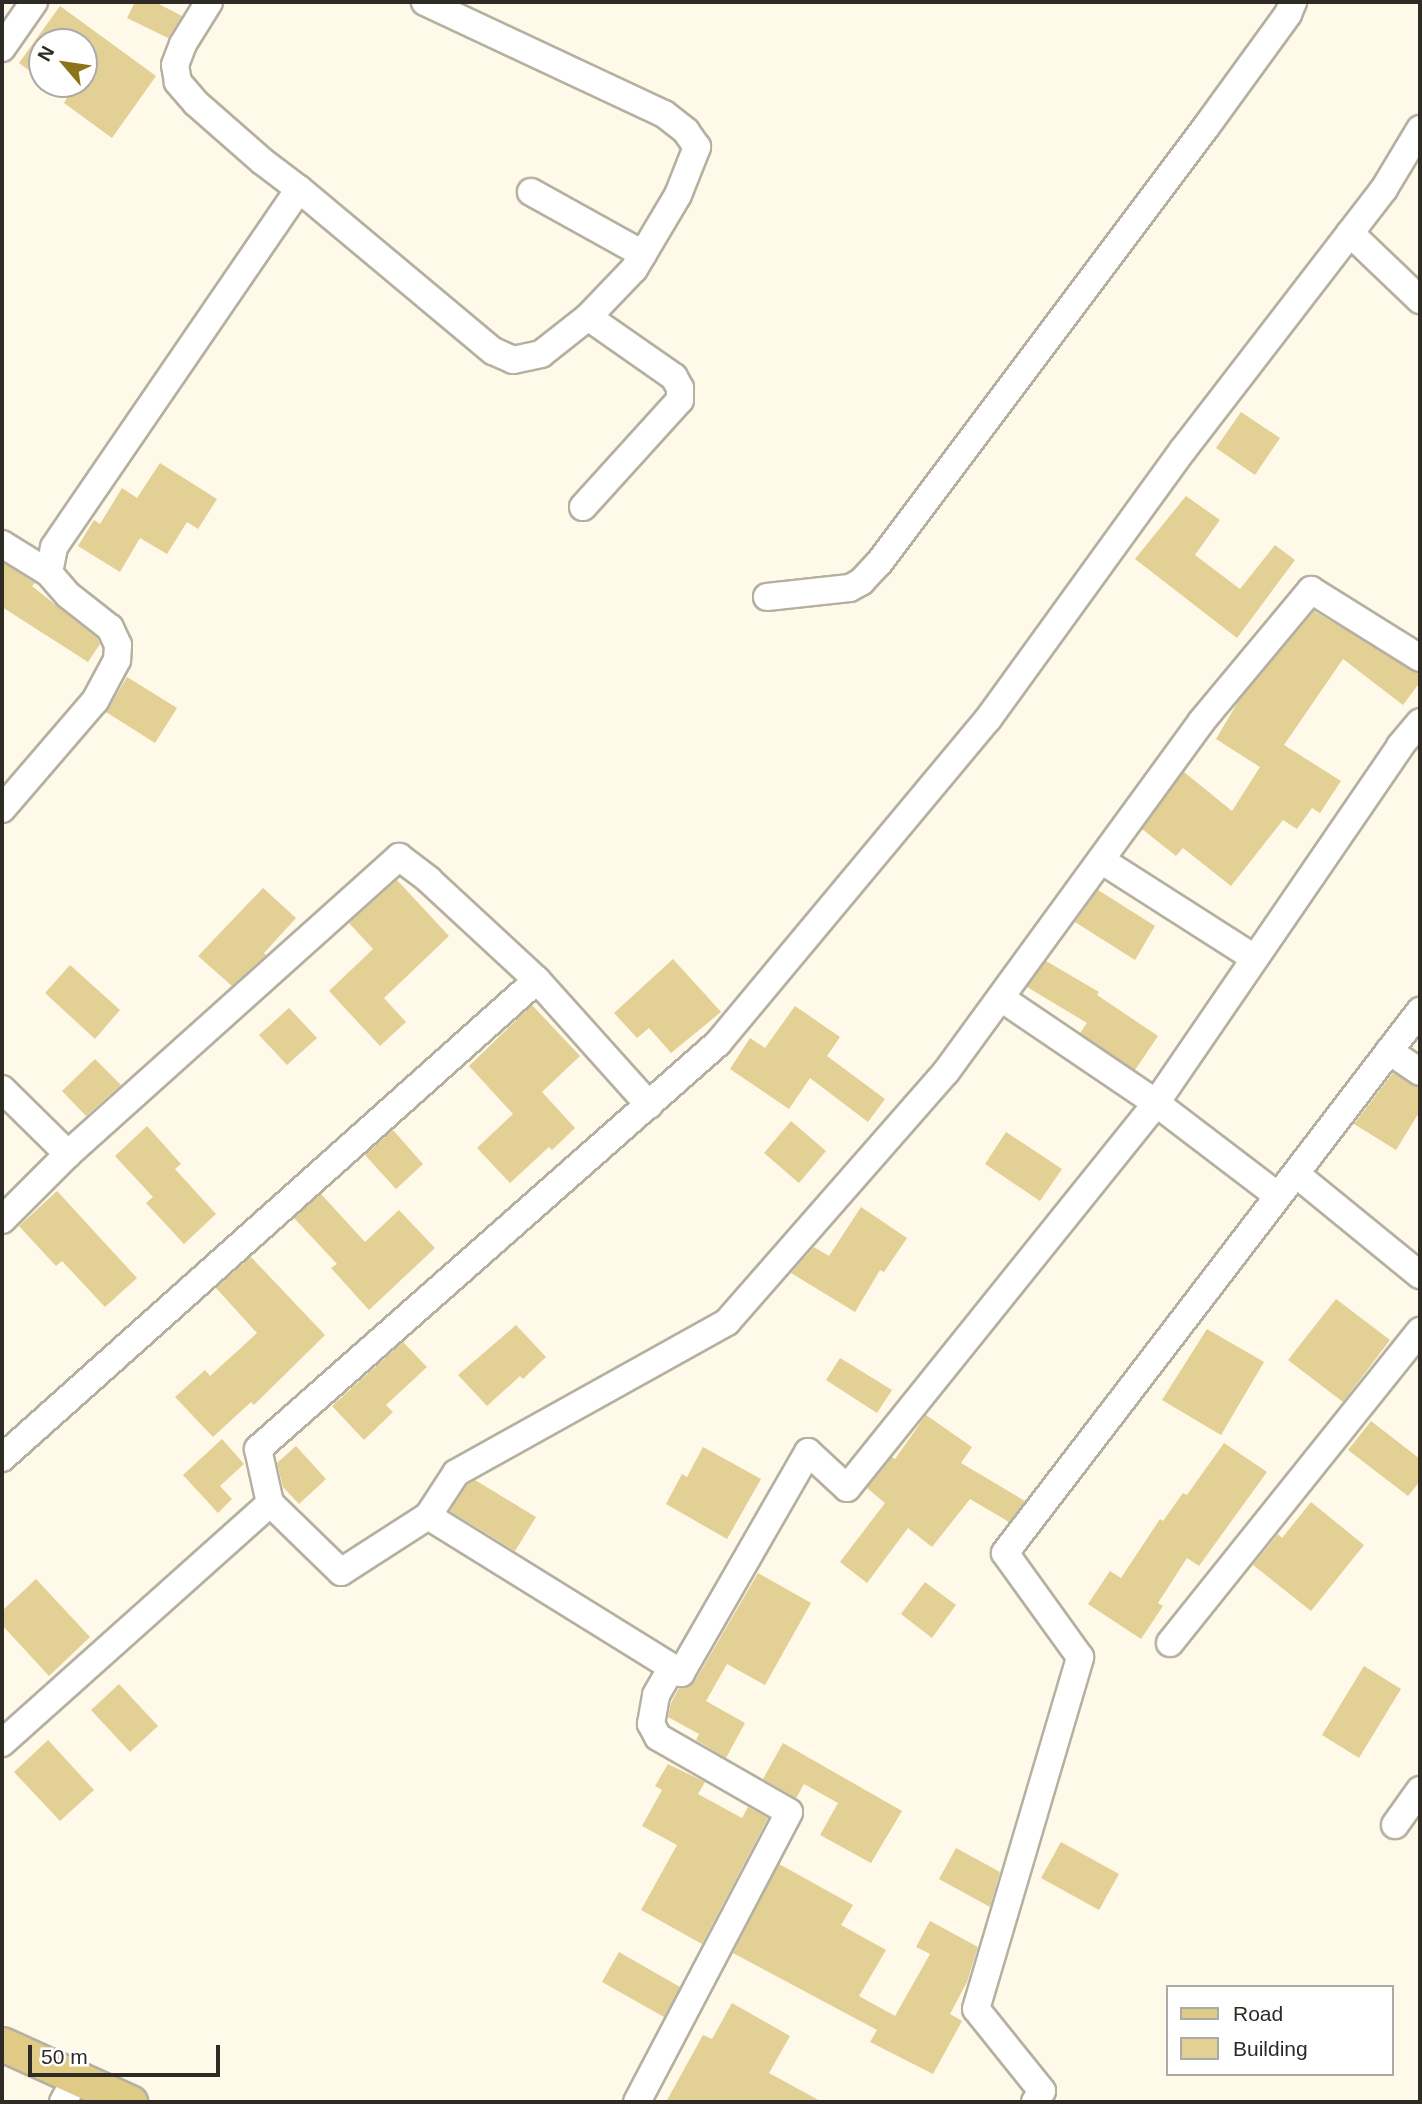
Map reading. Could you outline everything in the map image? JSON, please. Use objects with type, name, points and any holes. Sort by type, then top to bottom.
[{"type":"main road","points":[[2,2044],[70,2090],[130,2102]]},
{"type":"street","points":[[2,48],[34,2]]},
{"type":"street","points":[[209,2],[183,44],[175,65],[177,82],[262,162],[299,189],[493,351],[513,360],[541,354],[588,317],[634,269],[678,195],[697,147],[686,131],[664,114],[425,2]]},
{"type":"street","points":[[767,597],[850,588],[861,582],[879,563],[1206,127],[1293,2]]},
{"type":"street","points":[[1420,130],[1384,189],[1182,450],[988,719],[718,1043],[258,1449],[270,1503],[341,1572],[428,1516],[456,1473],[727,1322],[946,1072],[1201,722],[1311,590],[1420,658]]},
{"type":"street","points":[[49,573],[54,547],[299,189]]},
{"type":"street","points":[[531,192],[643,254]]},
{"type":"street","points":[[1350,233],[1420,300]]},
{"type":"street","points":[[583,507],[680,400],[680,388],[674,377],[588,317]]},
{"type":"street","points":[[2,544],[49,573],[68,595],[110,628],[118,645],[117,660],[95,701],[2,808]]},
{"type":"street","points":[[428,1516],[681,1673],[808,1452],[848,1488],[1156,1103],[1400,746],[1420,722]]},
{"type":"street","points":[[2,1220],[68,1154],[398,857],[429,880],[537,980],[649,1105]]},
{"type":"street","points":[[1101,860],[1254,958]]},
{"type":"street","points":[[2,1458],[537,980]]},
{"type":"street","points":[[1001,998],[1156,1103],[1278,1196]]},
{"type":"street","points":[[1035,2102],[1042,2091],[976,2009],[1080,1657],[1005,1553],[1420,1011]]},
{"type":"street","points":[[1389,1051],[1420,1072]]},
{"type":"street","points":[[2,1089],[68,1154]]},
{"type":"street","points":[[1296,1174],[1420,1275]]},
{"type":"street","points":[[1170,1643],[1420,1331]]},
{"type":"street","points":[[2,1744],[270,1503]]},
{"type":"street","points":[[637,2102],[789,1812],[658,1737],[652,1724],[656,1695],[672,1667]]},
{"type":"street","points":[[1395,1825],[1420,1790]]},
{"type":"building","points":[[135,2],[155,2],[182,16],[168,38],[127,18]]},
{"type":"building","points":[[60,6],[90,28],[44,28]]},
{"type":"building","points":[[98,34],[156,76],[112,138],[64,103],[67,98],[98,98]]},
{"type":"building","points":[[28,50],[28,70],[19,63]]},
{"type":"building","points":[[1241,412],[1280,438],[1255,475],[1216,448]]},
{"type":"building","points":[[160,463],[217,499],[198,529],[187,522],[167,554],[140,538],[120,572],[78,546],[94,520],[100,524],[122,488],[137,498]]},
{"type":"building","points":[[1186,496],[1220,520],[1195,555],[1240,589],[1275,545],[1295,560],[1237,638],[1135,559]]},
{"type":"building","points":[[2,562],[35,583],[32,586],[97,638],[100,644],[88,662],[2,607]]},
{"type":"building","points":[[1314,611],[1420,674],[1420,682],[1403,705],[1343,659],[1284,745],[1341,781],[1320,813],[1312,808],[1297,829],[1283,820],[1231,886],[1183,848],[1176,856],[1142,829],[1184,772],[1232,811],[1260,767],[1216,739],[1239,700]]},
{"type":"building","points":[[127,677],[177,708],[155,743],[106,712]]},
{"type":"building","points":[[397,880],[449,936],[384,998],[406,1022],[380,1046],[329,991],[373,949],[349,923]]},
{"type":"building","points":[[263,888],[296,918],[264,953],[266,955],[232,986],[198,956]]},
{"type":"building","points":[[1098,890],[1155,926],[1135,960],[1075,922]]},
{"type":"building","points":[[673,959],[721,1012],[671,1053],[649,1028],[637,1038],[614,1013]]},
{"type":"building","points":[[1046,961],[1099,992],[1097,995],[1158,1036],[1135,1070],[1080,1033],[1087,1023],[1027,987]]},
{"type":"building","points":[[70,965],[120,1010],[95,1039],[45,993]]},
{"type":"building","points":[[532,1005],[580,1056],[542,1092],[575,1128],[552,1150],[549,1147],[510,1183],[477,1148],[513,1114],[469,1066]]},
{"type":"building","points":[[795,1006],[840,1037],[827,1056],[885,1099],[868,1122],[810,1078],[789,1109],[730,1069],[750,1038],[765,1048]]},
{"type":"building","points":[[289,1008],[317,1038],[287,1065],[259,1035]]},
{"type":"building","points":[[95,1059],[121,1085],[86,1116],[62,1091]]},
{"type":"building","points":[[1393,1073],[1420,1088],[1420,1111],[1396,1150],[1354,1124]]},
{"type":"building","points":[[791,1121],[826,1151],[799,1183],[764,1153]]},
{"type":"building","points":[[147,1126],[181,1164],[175,1169],[216,1214],[184,1244],[146,1203],[153,1197],[115,1156]]},
{"type":"building","points":[[393,1130],[423,1164],[396,1189],[365,1155]]},
{"type":"building","points":[[1006,1132],[1062,1169],[1040,1201],[985,1164]]},
{"type":"building","points":[[57,1191],[137,1278],[105,1307],[62,1261],[56,1266],[19,1226]]},
{"type":"building","points":[[321,1194],[365,1242],[399,1210],[435,1248],[369,1310],[331,1268],[337,1264],[294,1218]]},
{"type":"building","points":[[861,1207],[907,1238],[884,1272],[880,1270],[855,1312],[791,1273],[814,1247],[829,1256]]},
{"type":"building","points":[[251,1257],[325,1335],[254,1405],[251,1402],[213,1437],[175,1397],[205,1370],[210,1376],[257,1333],[216,1288]]},
{"type":"building","points":[[1336,1299],[1390,1340],[1343,1402],[1288,1360]]},
{"type":"building","points":[[516,1325],[546,1357],[523,1379],[520,1376],[487,1406],[458,1375]]},
{"type":"building","points":[[1207,1329],[1264,1362],[1221,1435],[1162,1400]]},
{"type":"building","points":[[403,1342],[427,1367],[386,1405],[393,1412],[364,1440],[332,1406]]},
{"type":"building","points":[[840,1358],[892,1390],[877,1413],[826,1380]]},
{"type":"building","points":[[926,1415],[972,1447],[961,1463],[1025,1501],[1009,1522],[970,1499],[932,1547],[908,1528],[867,1583],[840,1562],[885,1503],[867,1488],[892,1457],[895,1459]]},
{"type":"building","points":[[1371,1421],[1420,1459],[1420,1481],[1408,1496],[1348,1450]]},
{"type":"building","points":[[222,1439],[244,1464],[220,1486],[232,1499],[218,1513],[183,1475]]},
{"type":"building","points":[[1224,1443],[1267,1472],[1199,1566],[1187,1558],[1158,1603],[1163,1606],[1141,1639],[1088,1604],[1110,1571],[1121,1578],[1160,1519],[1163,1521],[1183,1493],[1187,1495]]},
{"type":"building","points":[[296,1446],[326,1479],[299,1504],[283,1487],[277,1463]]},
{"type":"building","points":[[703,1447],[761,1479],[727,1539],[666,1504],[682,1474],[687,1477]]},
{"type":"building","points":[[475,1480],[536,1517],[515,1551],[450,1511],[467,1485]]},
{"type":"building","points":[[1311,1502],[1364,1545],[1311,1611],[1253,1565],[1278,1534],[1282,1538]]},
{"type":"building","points":[[758,1573],[811,1603],[765,1685],[727,1664],[706,1701],[745,1723],[726,1758],[696,1740],[699,1734],[668,1717],[671,1703],[679,1688],[688,1687],[695,1681]]},
{"type":"building","points":[[36,1579],[90,1637],[49,1676],[2,1625],[2,1611]]},
{"type":"building","points":[[925,1582],[956,1605],[932,1638],[901,1614]]},
{"type":"building","points":[[1364,1666],[1401,1689],[1359,1758],[1322,1735]]},
{"type":"building","points":[[119,1684],[158,1726],[130,1752],[91,1710]]},
{"type":"building","points":[[48,1740],[94,1790],[60,1821],[14,1772]]},
{"type":"building","points":[[783,1743],[902,1811],[871,1863],[820,1835],[838,1803],[804,1784],[796,1798],[763,1779]]},
{"type":"building","points":[[668,1764],[705,1782],[698,1794],[742,1818],[748,1807],[768,1818],[702,1944],[641,1910],[677,1845],[642,1826],[662,1790],[655,1786]]},
{"type":"building","points":[[1061,1842],[1119,1874],[1099,1910],[1041,1878]]},
{"type":"building","points":[[956,1848],[1000,1872],[990,1907],[939,1879]]},
{"type":"building","points":[[779,1864],[853,1905],[841,1925],[886,1950],[859,1996],[895,2016],[930,1954],[916,1947],[930,1921],[978,1947],[967,1982],[950,2014],[962,2021],[933,2074],[870,2042],[877,2030],[733,1953]]},
{"type":"building","points":[[619,1952],[680,1987],[664,2017],[602,1982]]},
{"type":"building","points":[[732,2003],[790,2036],[769,2073],[822,2102],[666,2102],[703,2035],[712,2039]]}]
